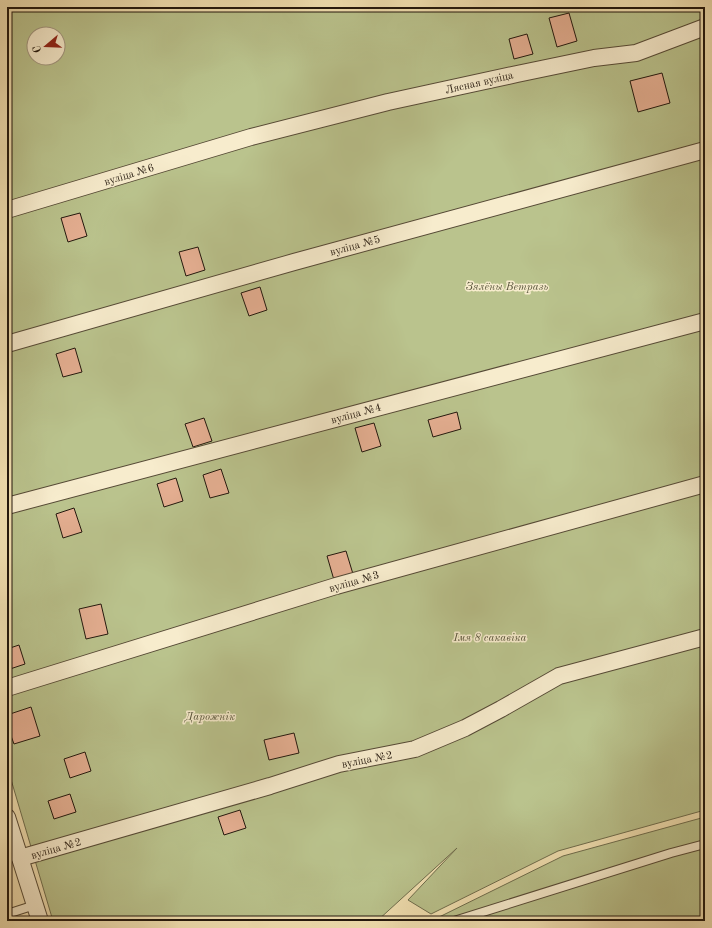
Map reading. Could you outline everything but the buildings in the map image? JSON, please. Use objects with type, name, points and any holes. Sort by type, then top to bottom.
[{"type":"street","name":"Лясная вуліца","points":[[252,137],[388,102],[501,77],[594,58],[636,53],[705,27]]},
{"type":"street","name":"вуліца №6","points":[[7,210],[252,137]]},
{"type":"street","name":"вуліца №5","points":[[7,344],[294,262],[705,150]]},
{"type":"street","name":"вуліца №4","points":[[7,506],[705,321]]},
{"type":"street","name":"вуліца №3","points":[[7,688],[336,586],[705,484]]},
{"type":"street","name":"вуліца №2","points":[[20,858],[270,786],[339,764],[415,749],[471,725],[559,676],[705,637]]},
{"type":"street","points":[[7,817],[40,921]]},
{"type":"lane","points":[[454,921],[656,857],[705,844]]},
{"type":"lane","points":[[7,914],[35,905]]},
{"type":"green space","points":[[7,7],[705,7],[705,810],[558,851],[431,914],[408,900],[457,848],[377,921],[53,921],[7,766]]},
{"type":"green space","points":[[705,817],[705,921],[431,921],[563,856]]},
{"type":"park label","name":"Зялёны Ветразь","points":[[507,286]]},
{"type":"park label","name":"Імя 8 сакавіка","points":[[490,637]]},
{"type":"park label","name":"Дарожнік","points":[[210,716]]}]
